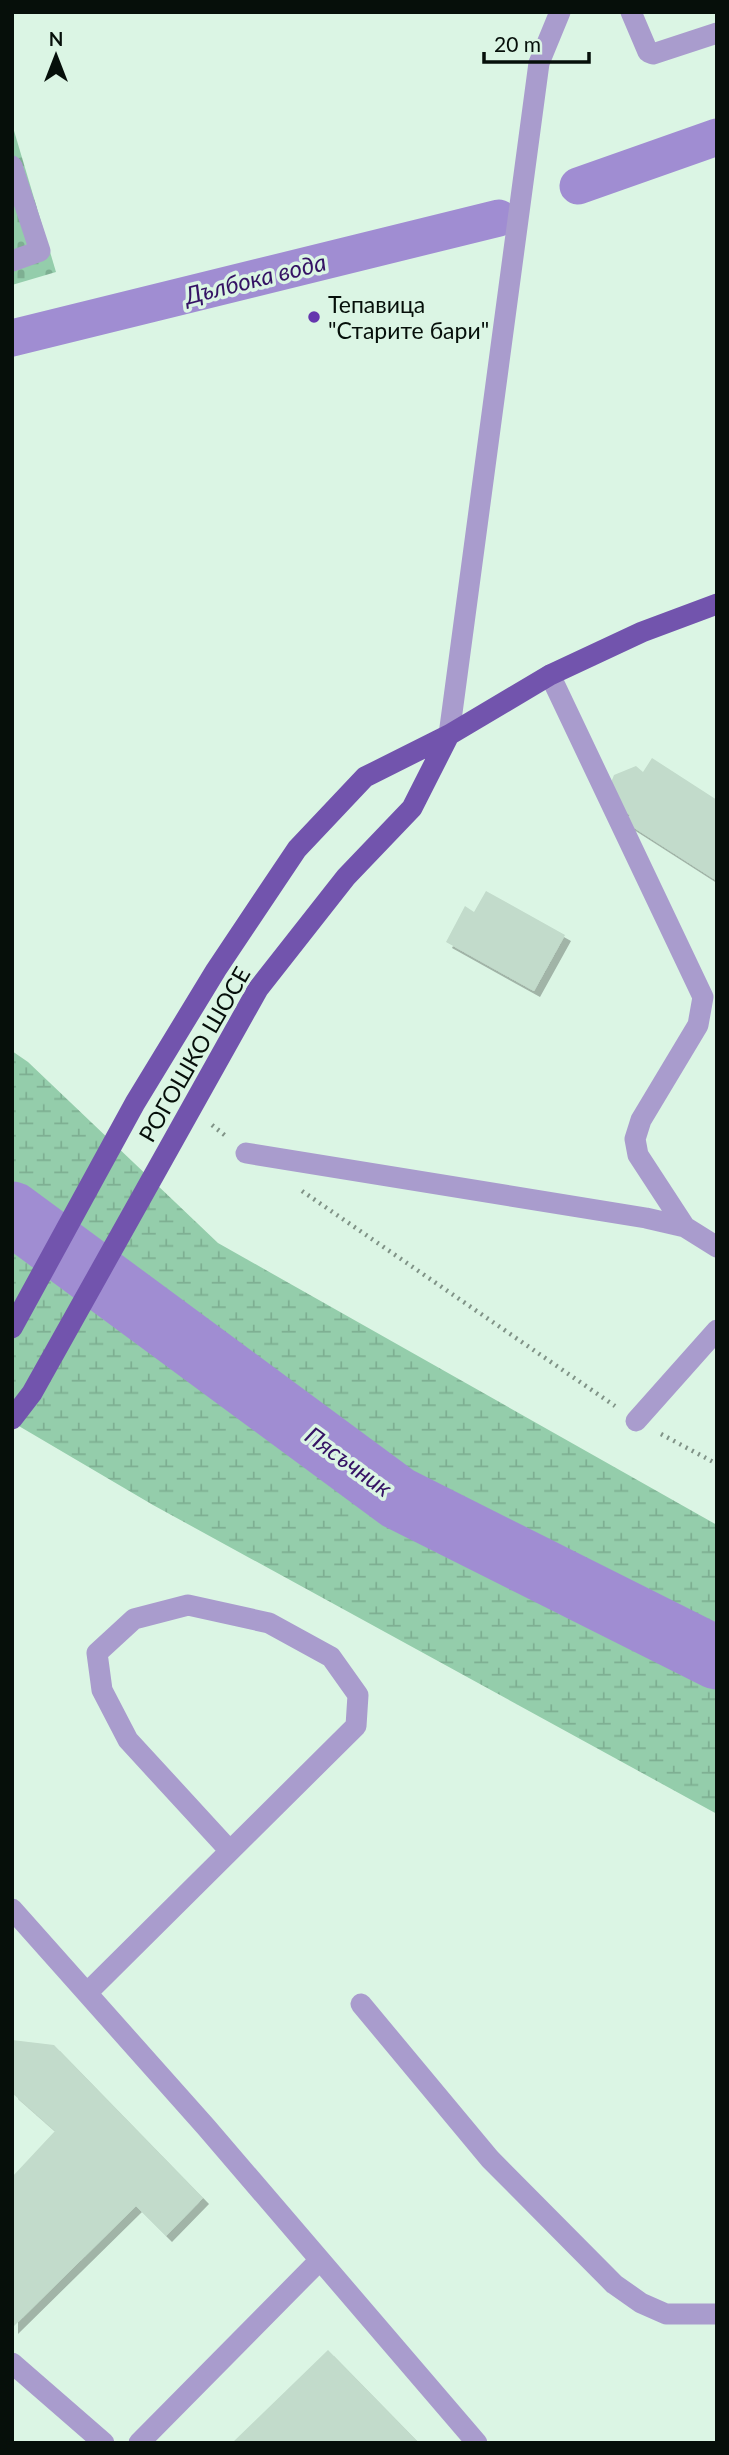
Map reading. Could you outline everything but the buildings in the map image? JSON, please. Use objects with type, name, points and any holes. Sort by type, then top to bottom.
[{"type":"main road","name":"РОГОШКО ШОСЕ","points":[[12,1328],[135,1102],[216,970],[297,849],[365,778],[449,735],[550,675],[642,632],[717,604]]},
{"type":"main road","name":"РОГОШКО ШОСЕ","points":[[12,1419],[32,1393],[258,989],[346,877],[412,808],[449,735]]},
{"type":"street","points":[[449,735],[539,63],[560,12]]},
{"type":"street","points":[[631,12],[648,52],[653,54],[717,33]]},
{"type":"street","points":[[12,166],[40,251],[12,261]]},
{"type":"street","points":[[550,675],[703,997],[698,1025],[641,1120],[635,1139],[638,1155],[685,1227]]},
{"type":"street","points":[[246,1153],[646,1217],[685,1227],[717,1247]]},
{"type":"street","points":[[636,1421],[717,1330]]},
{"type":"street","points":[[87,1993],[230,1852],[356,1726],[358,1695],[331,1657],[269,1623],[188,1605],[134,1619],[97,1653],[102,1690],[128,1740],[230,1852]]},
{"type":"street","points":[[14,1912],[477,2443]]},
{"type":"street","points":[[361,2004],[490,2159],[614,2284],[666,2314],[717,2314]]},
{"type":"street","points":[[139,2443],[319,2261]]},
{"type":"street","points":[[12,2363],[104,2443]]},
{"type":"path","points":[[192,1108],[246,1153]]},
{"type":"path","points":[[292,1185],[636,1421],[717,1465]]},
{"type":"green space","points":[[12,124],[56,272],[12,285]]},
{"type":"green space","points":[[12,1051],[28,1062],[218,1243],[717,1525],[717,1814],[153,1505],[12,1422]]},
{"type":"waterway","name":"Дълбока вода","points":[[578,186],[717,137]]},
{"type":"waterway","name":"Дълбока вода","points":[[12,338],[499,218]]},
{"type":"waterway","name":"Пясъчник","points":[[12,1213],[398,1498],[717,1658]]},
{"type":"place","name":"Тепавица \"Старите бари\"","points":[[314,317]]}]
